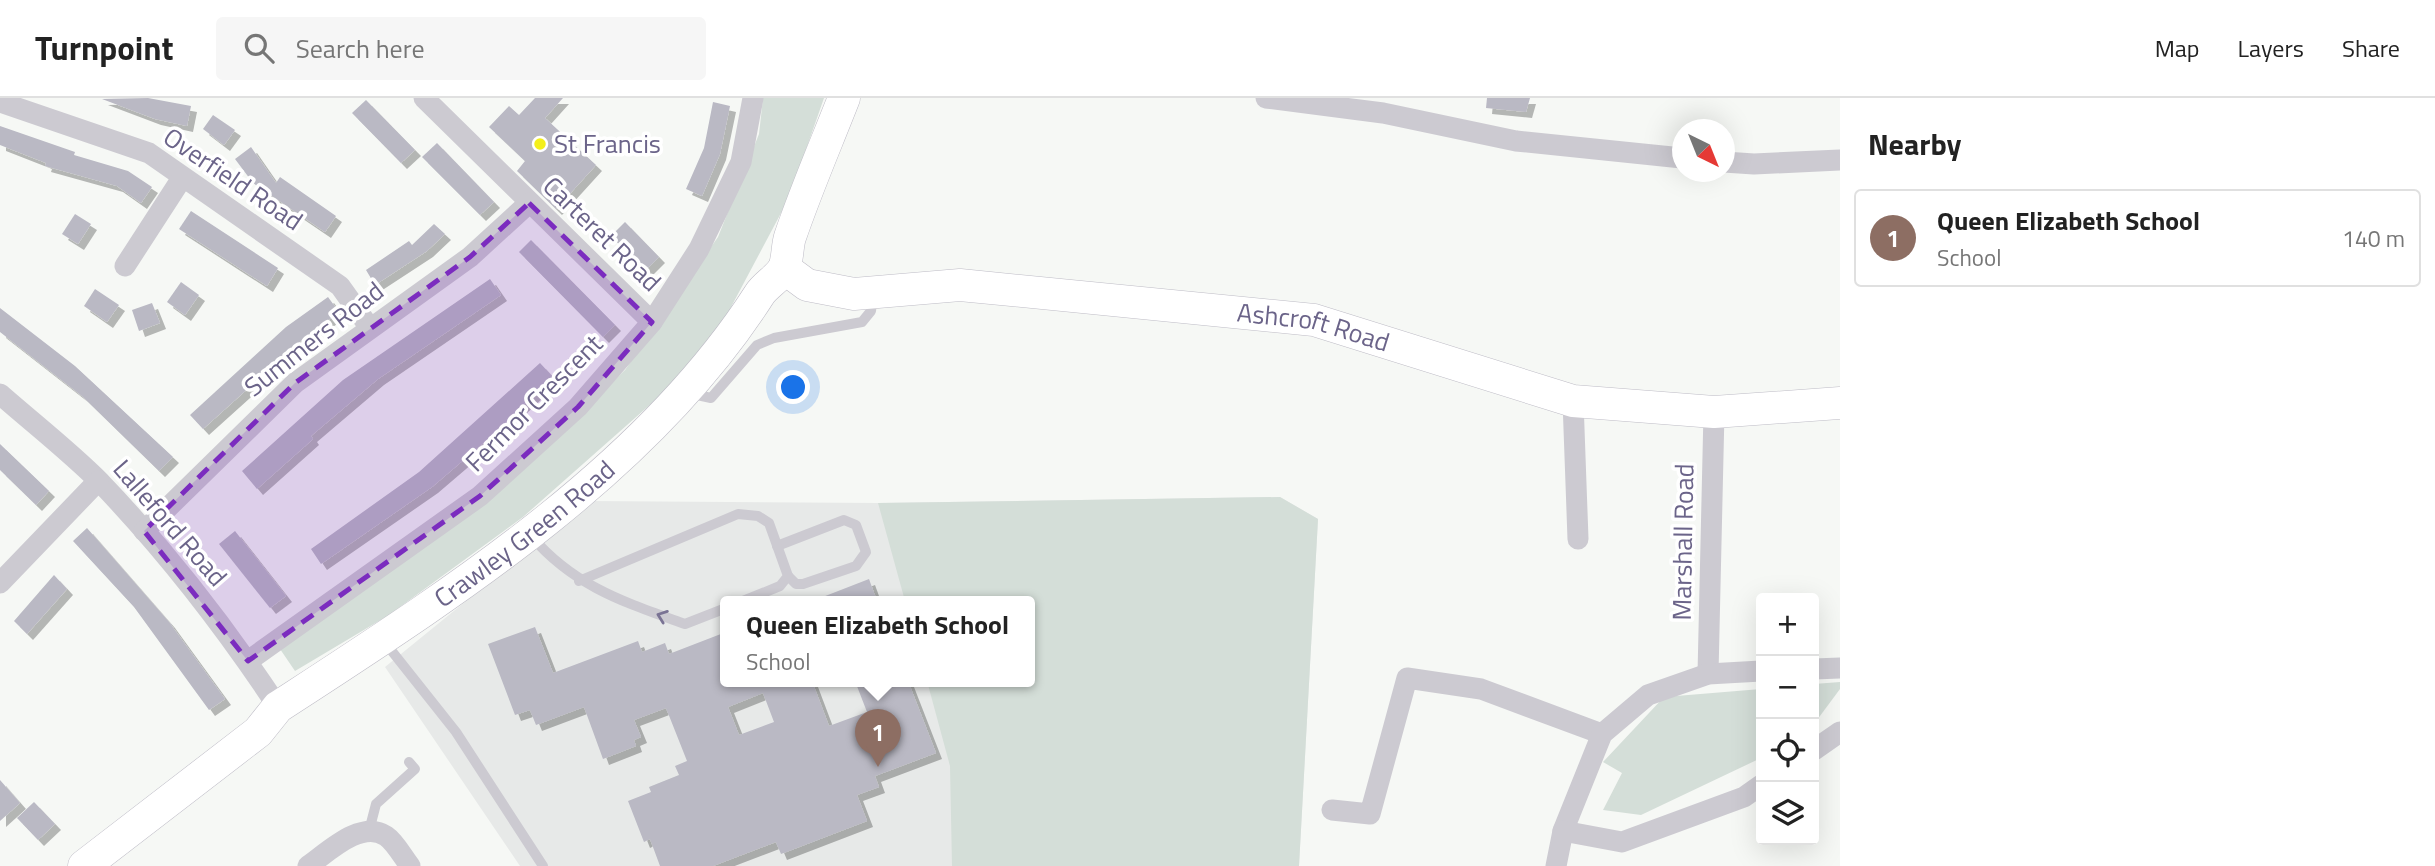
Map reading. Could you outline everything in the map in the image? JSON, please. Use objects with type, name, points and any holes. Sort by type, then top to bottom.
[{"type":"street","name":"Carteret Road","points":[[424,98],[652,322]]},
{"type":"street","name":"Fermor Crescent","points":[[248,661],[480,496],[578,407],[652,322],[699,249],[741,162],[752,98]]},
{"type":"street","name":"Crawley Green Road","points":[[84,866],[258,732],[278,707],[452,592],[528,533],[633,443],[685,392],[736,332],[765,286],[783,268],[789,239],[844,98]]},
{"type":"street","points":[[1266,98],[1382,113],[1517,141],[1672,157]]},
{"type":"street","name":"Overfield Road","points":[[0,102],[149,153],[340,286],[370,328]]},
{"type":"street","points":[[1735,163],[1840,160]]},
{"type":"street","points":[[125,266],[182,178]]},
{"type":"street","name":"Summers Road","points":[[144,531],[295,383],[470,257],[529,203]]},
{"type":"street","name":"Ashcroft Road","points":[[783,268],[807,285],[854,294],[960,285],[1314,320],[1573,401],[1714,412],[1840,403]]},
{"type":"street","name":"Lalleford Road","points":[[0,394],[98,481],[144,531],[248,661],[278,707]]},
{"type":"street","points":[[1573,401],[1578,539]]},
{"type":"street","name":"Marshall Road","points":[[1708,674],[1714,412]]},
{"type":"street","points":[[0,583],[98,481]]},
{"type":"street","points":[[1819,669],[1840,668]]},
{"type":"street","points":[[1556,866],[1563,831],[1602,734],[1648,695],[1708,674],[1756,671]]},
{"type":"street","points":[[1332,810],[1370,814],[1407,678],[1481,689],[1602,734]]},
{"type":"street","points":[[1819,747],[1840,732]]},
{"type":"street","points":[[1563,831],[1622,842],[1744,797],[1756,789]]},
{"type":"street","points":[[308,866],[347,839],[369,831],[386,836],[410,866]]},
{"type":"lane","points":[[685,392],[711,398],[757,345],[774,338],[862,322],[871,311],[874,293]]},
{"type":"lane","points":[[579,580],[738,514],[758,516],[769,523],[777,546],[788,576],[796,584],[856,566],[866,552],[856,525],[844,520],[777,546]]},
{"type":"lane","points":[[528,533],[548,556],[579,580],[602,593],[685,624],[720,610]]},
{"type":"lane","points":[[756,596],[780,586],[788,576]]},
{"type":"lane","points":[[382,639],[456,732],[543,866]]},
{"type":"lane","points":[[369,831],[376,804],[415,769],[409,762]]},
{"type":"highlighted area","points":[[529,203],[652,322],[578,407],[480,496],[248,661],[144,531],[295,383],[470,257]]},
{"type":"shaded area","points":[[763,98],[824,98],[789,198],[722,324],[661,395],[523,517],[389,615],[295,671],[280,649],[487,502],[625,370],[718,237],[759,134]]},
{"type":"shaded area","points":[[1280,497],[1318,519],[1299,866],[520,866],[385,667],[589,501],[878,503]]},
{"type":"shaded area","points":[[1280,497],[1318,519],[1299,866],[952,866],[950,766],[929,687],[1035,687],[1035,596],[904,596],[878,503]]},
{"type":"shaded area","points":[[1840,682],[1840,689],[1819,717],[1819,684]]},
{"type":"shaded area","points":[[1756,689],[1756,760],[1641,815],[1603,810],[1622,773],[1603,762],[1664,697]]},
{"type":"building","points":[[148,98],[191,106],[187,126],[155,119],[102,99]]},
{"type":"building","name":"St Francis","points":[[535,98],[563,98],[545,118],[596,165],[556,209],[517,171],[525,161],[489,127],[509,106],[519,115]]},
{"type":"building","points":[[1487,98],[1530,98],[1526,112],[1486,108]]},
{"type":"building","points":[[366,100],[415,150],[401,163],[352,113]]},
{"type":"building","points":[[713,102],[730,106],[720,154],[702,196],[686,189],[704,148]]},
{"type":"building","points":[[213,115],[235,130],[224,145],[203,129]]},
{"type":"building","points":[[0,126],[75,152],[74,155],[128,171],[152,187],[141,203],[117,186],[45,166],[46,163],[0,145]]},
{"type":"building","points":[[437,143],[494,202],[480,215],[422,157]]},
{"type":"building","points":[[251,147],[276,183],[280,177],[336,216],[325,232],[253,183],[235,159]]},
{"type":"building","points":[[191,211],[278,268],[267,286],[179,229]]},
{"type":"building","points":[[75,214],[91,224],[78,244],[62,234]]},
{"type":"building","points":[[625,222],[659,257],[645,271],[611,236]]},
{"type":"building","points":[[434,224],[445,234],[427,251],[375,285],[366,270],[409,241],[412,245]]},
{"type":"building","points":[[531,240],[615,325],[603,337],[519,252]]},
{"type":"building","points":[[490,279],[501,295],[378,379],[311,436],[313,439],[257,489],[242,471],[343,380]]},
{"type":"building","points":[[181,282],[199,295],[185,315],[167,302]]},
{"type":"building","points":[[95,289],[119,305],[107,322],[84,306]]},
{"type":"building","points":[[328,297],[339,312],[303,339],[203,429],[190,415],[286,327]]},
{"type":"building","points":[[152,303],[160,323],[139,331],[132,310]]},
{"type":"building","points":[[0,308],[75,366],[173,457],[159,471],[82,396],[0,332]]},
{"type":"building","points":[[540,363],[553,377],[520,408],[522,410],[432,487],[321,564],[311,549],[419,472]]},
{"type":"building","points":[[0,444],[49,491],[36,505],[0,470]]},
{"type":"building","points":[[87,528],[169,622],[225,699],[209,710],[134,607],[73,541]]},
{"type":"building","points":[[235,531],[286,596],[270,608],[219,544]]},
{"type":"building","points":[[54,575],[67,589],[27,634],[14,621]]},
{"type":"building","points":[[869,579],[875,596],[825,596]]},
{"type":"building","points":[[535,627],[553,673],[638,641],[642,652],[665,643],[669,654],[720,634],[720,687],[814,687],[829,726],[867,712],[857,687],[910,687],[936,753],[875,776],[879,787],[857,795],[867,821],[781,854],[776,842],[713,866],[660,866],[650,839],[644,842],[628,801],[651,792],[649,787],[679,775],[675,766],[687,761],[666,708],[634,720],[641,737],[634,740],[636,746],[603,759],[584,707],[536,725],[530,710],[515,715],[488,644]],"holes":[[[763,693],[774,722],[739,735],[728,707]]]},
{"type":"building","points":[[0,780],[20,803],[0,821]]},
{"type":"building","points":[[34,802],[55,824],[38,840],[17,818]]},
{"type":"place","name":"St Francis","points":[[540,144]]},
{"type":"place","name":"Queen Elizabeth School","points":[[878,767]]}]
